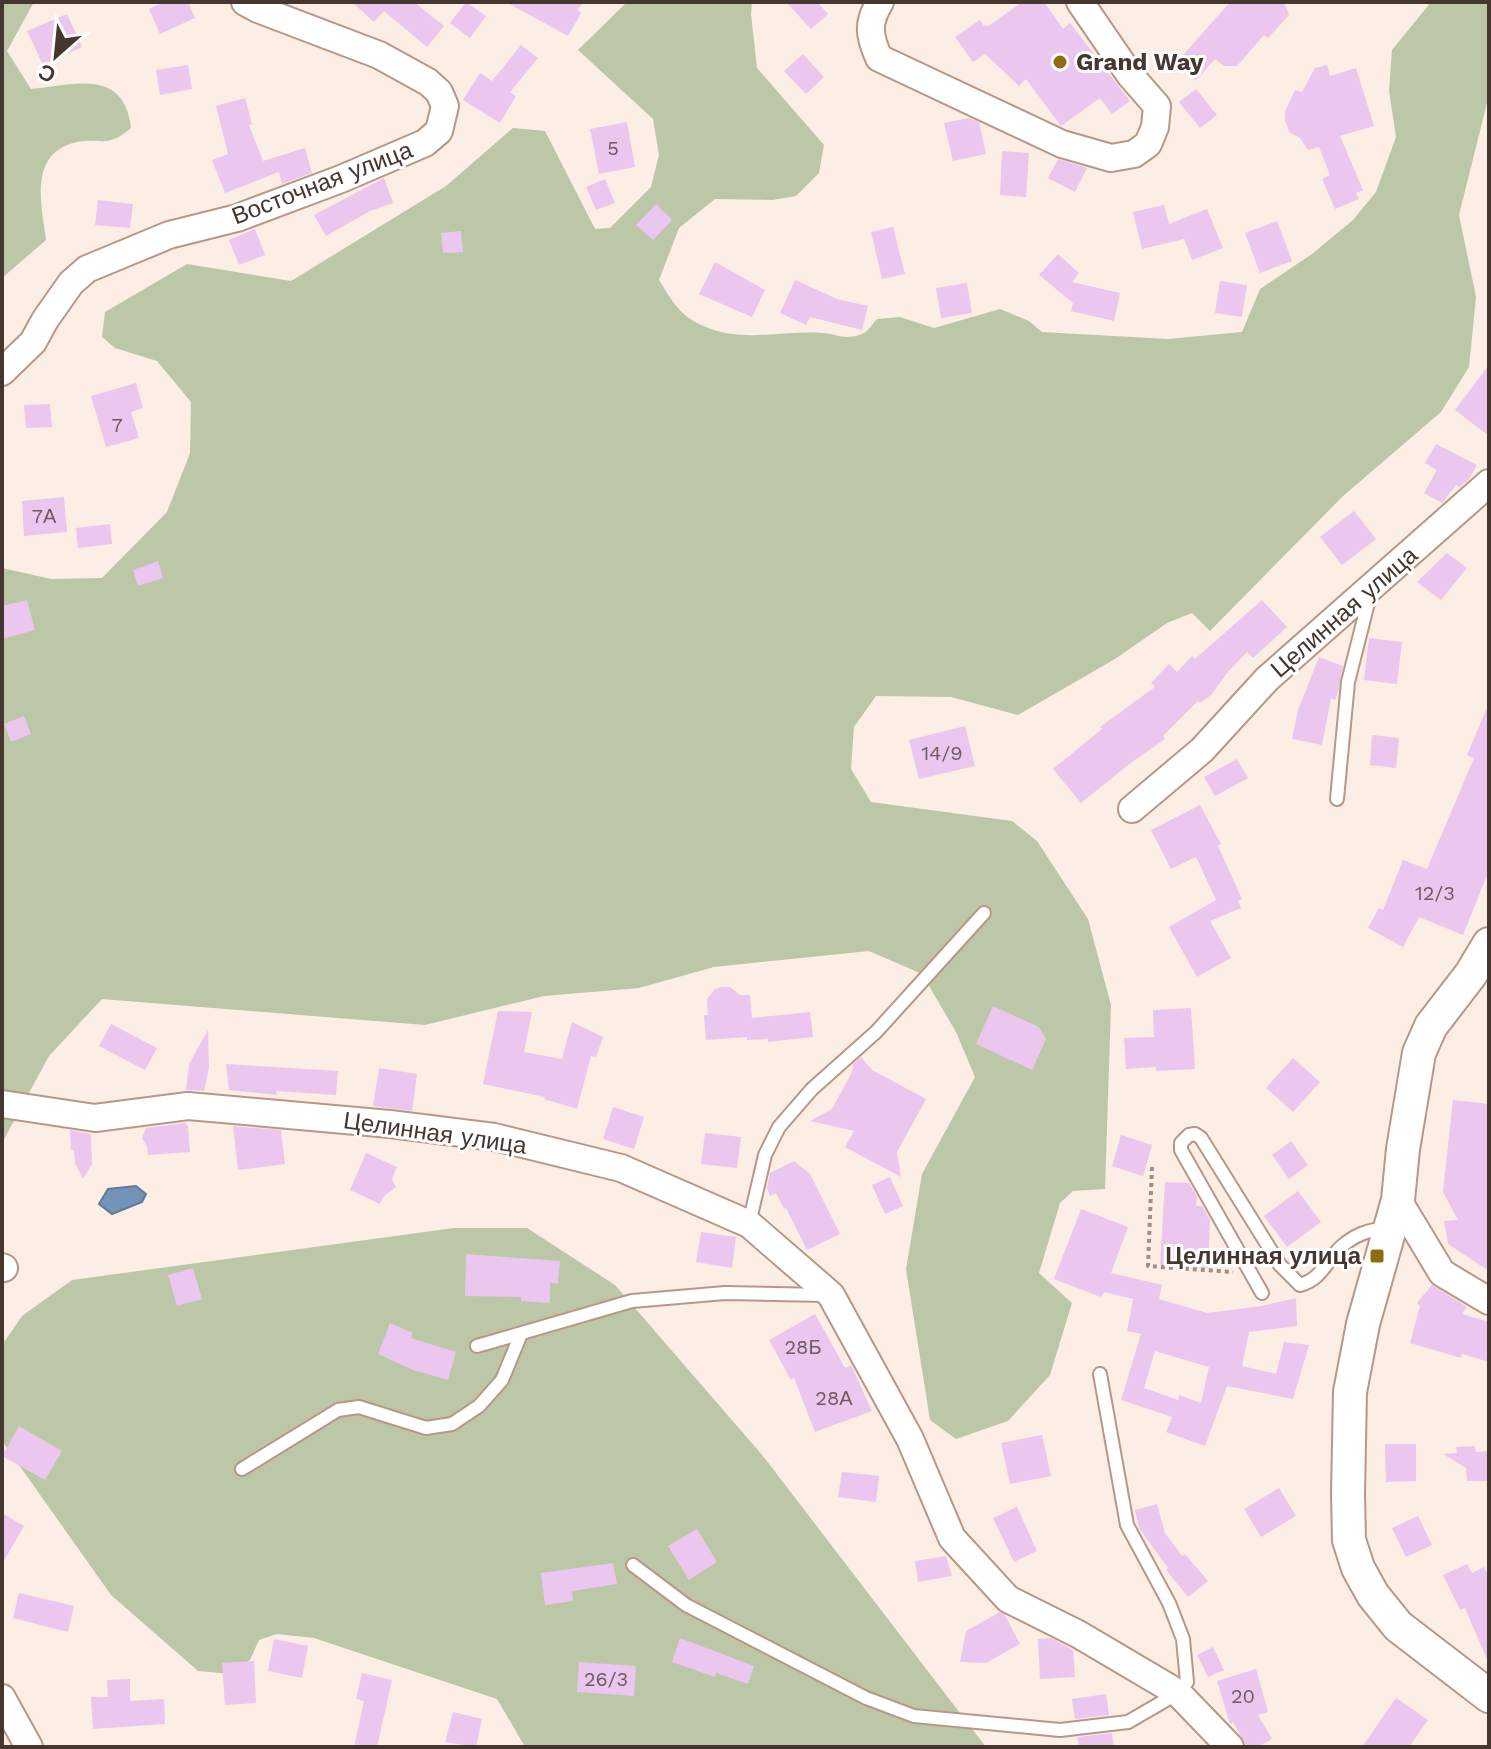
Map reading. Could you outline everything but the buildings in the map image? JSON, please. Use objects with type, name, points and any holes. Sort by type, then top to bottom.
[{"type":"street","name":"Восточная улица","points":[[2,372],[33,342],[71,283],[87,269],[169,235],[237,218],[341,179],[425,143],[439,131],[445,106],[439,92],[428,82],[379,55],[245,2]]},
{"type":"street","points":[[880,2],[871,17],[869,37],[879,58],[1062,144],[1111,158],[1134,154],[1148,144],[1155,127],[1157,106],[1130,75],[1080,2]]},
{"type":"street","name":"Целинная улица","points":[[1132,809],[1202,750],[1267,679],[1489,483]]},
{"type":"street","points":[[1489,944],[1471,974],[1431,1026],[1419,1053],[1394,1214],[1363,1324],[1350,1392],[1349,1540],[1358,1568],[1373,1595],[1398,1626],[1489,1696]]},
{"type":"street","name":"Целинная улица","points":[[2,1104],[95,1118],[188,1106],[390,1124],[494,1137],[621,1168],[749,1224],[831,1295],[910,1439],[952,1538],[1008,1599],[1078,1634],[1178,1693],[1230,1747]]},
{"type":"street","points":[[1394,1214],[1442,1273],[1489,1301]]},
{"type":"street","points":[[2,1698],[29,1747]]},
{"type":"lane","points":[[1337,799],[1348,682],[1372,588]]},
{"type":"lane","points":[[749,1224],[765,1155],[779,1127],[812,1089],[876,1032],[984,913]]},
{"type":"lane","points":[[1262,1293],[1181,1150],[1181,1143],[1189,1135],[1195,1134],[1201,1138],[1280,1265],[1300,1285],[1319,1275],[1338,1249],[1394,1214]]},
{"type":"lane","points":[[477,1346],[632,1301],[725,1293],[831,1295]]},
{"type":"lane","points":[[242,1469],[338,1410],[359,1407],[426,1428],[452,1424],[479,1406],[502,1380],[521,1334]]},
{"type":"lane","points":[[633,1565],[686,1605],[866,1698],[914,1716],[1060,1730],[1128,1722],[1178,1693],[1187,1682],[1183,1639],[1169,1603],[1127,1525],[1100,1374]]},
{"type":"path","points":[[1152,1167],[1148,1266],[1210,1271]]},
{"type":"green space","points":[[2,2],[34,2],[7,51],[31,89],[80,83],[108,88],[126,109],[131,128],[109,141],[73,143],[49,159],[41,184],[46,240],[2,278]]},
{"type":"green space","points":[[627,2],[752,2],[757,68],[824,145],[819,173],[796,196],[773,200],[715,199],[679,228],[659,280],[678,308],[690,319],[720,332],[734,334],[823,333],[849,337],[864,333],[877,319],[900,317],[934,328],[1000,309],[1029,321],[1042,332],[1168,339],[1242,332],[1260,289],[1312,254],[1353,220],[1376,192],[1396,137],[1389,91],[1392,50],[1431,2],[1489,2],[1489,95],[1459,215],[1476,297],[1469,367],[1441,412],[1342,497],[1210,631],[1192,613],[1167,623],[1115,659],[1018,715],[951,697],[876,696],[854,727],[851,769],[871,802],[1012,821],[1037,841],[1088,919],[1111,1005],[1105,1189],[1073,1191],[1060,1203],[1039,1273],[1072,1303],[1050,1375],[1008,1421],[956,1439],[930,1420],[906,1269],[922,1174],[975,1077],[956,1032],[922,974],[869,951],[714,967],[639,988],[544,996],[425,1025],[102,999],[49,1056],[2,1143],[2,568],[51,579],[102,578],[167,512],[190,453],[191,402],[157,361],[115,348],[102,337],[105,312],[187,264],[291,281],[446,186],[513,128],[545,131],[595,229],[610,228],[651,187],[659,155],[653,119],[578,50]]},
{"type":"green space","points":[[454,1228],[527,1228],[615,1285],[763,1456],[986,1747],[525,1747],[497,1699],[314,1638],[277,1634],[259,1640],[250,1660],[232,1674],[198,1671],[111,1595],[2,1441],[2,1345],[22,1316],[72,1280]]},
{"type":"water","points":[[136,1186],[146,1194],[142,1202],[112,1214],[99,1204],[108,1189]]},
{"type":"place","name":"Grand Way","points":[[1060,62]]},
{"type":"place","name":"Целинная улица","points":[[1377,1256]]}]
